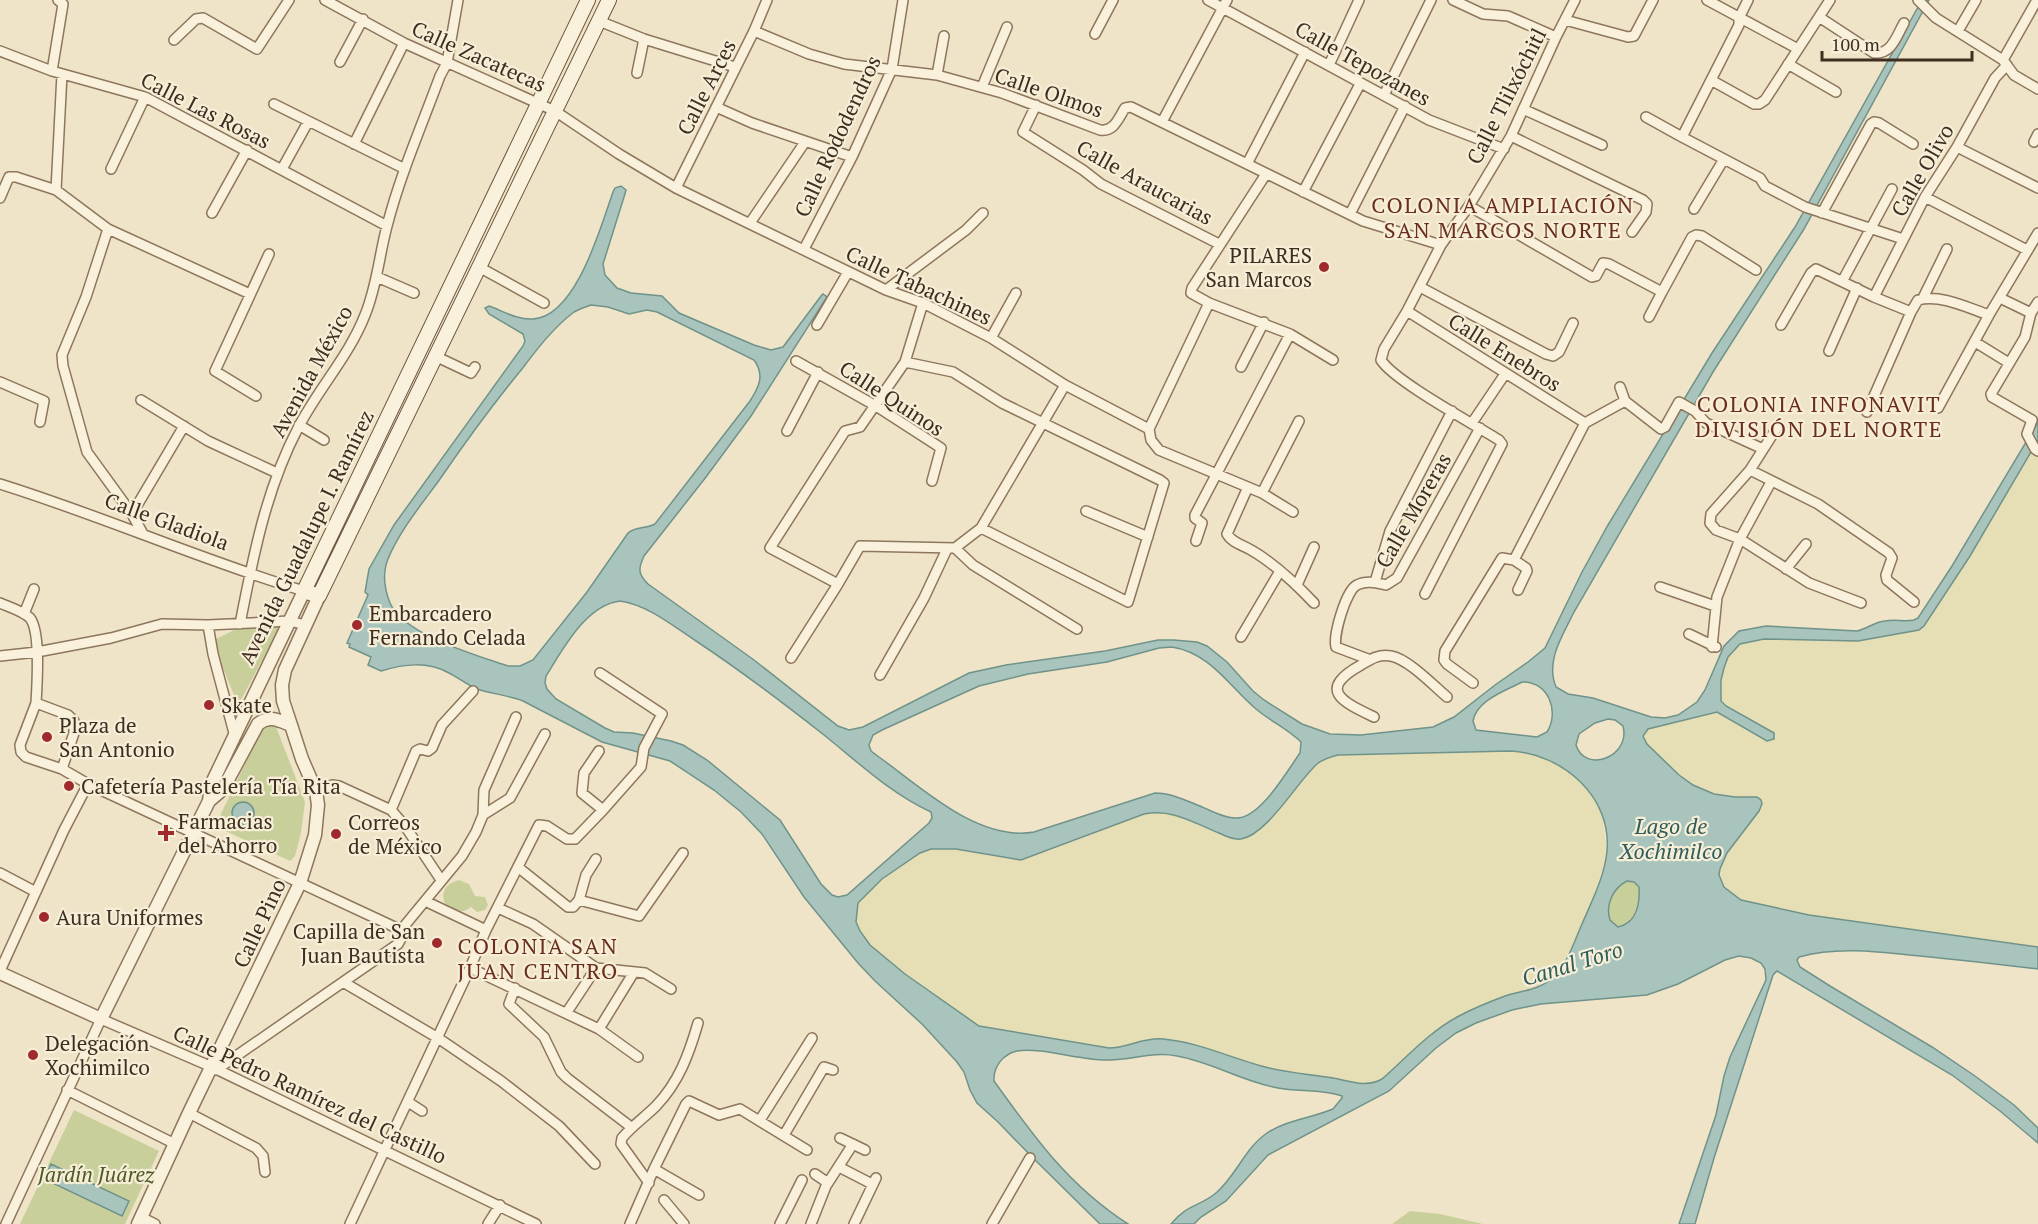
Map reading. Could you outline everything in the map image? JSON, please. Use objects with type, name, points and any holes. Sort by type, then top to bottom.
[{"type":"main road","name":"Avenida Guadalupe I. Ramírez","points":[[304,591],[588,0]]},
{"type":"main road","name":"Avenida Guadalupe I. Ramírez","points":[[319,596],[609,0]]},
{"type":"main road","name":"Calle Gladiola","points":[[304,591],[319,596]]},
{"type":"street","points":[[52,71],[63,4],[58,0]]},
{"type":"street","points":[[174,40],[196,19],[202,18],[257,49],[289,0]]},
{"type":"street","name":"Calle Zacatecas","points":[[325,0],[404,43],[555,111]]},
{"type":"street","name":"Avenida México","points":[[240,624],[268,499],[277,473],[299,425],[355,337],[366,314],[377,277],[387,226],[405,169],[447,63],[458,0]]},
{"type":"street","name":"Calle Arces","points":[[676,189],[767,0]]},
{"type":"street","name":"Calle Rododendros","points":[[804,249],[852,158],[892,69],[903,0]]},
{"type":"street","name":"Calle Tepozanes","points":[[1208,0],[1224,4],[1360,84],[1429,120],[1504,149]]},
{"type":"street","points":[[1329,65],[1359,0]]},
{"type":"street","points":[[1384,95],[1431,0]]},
{"type":"street","points":[[1453,0],[1483,14],[1508,16],[1556,37]]},
{"type":"street","name":"Calle Tlilxóchitl","points":[[1425,594],[1502,444],[1406,382],[1385,366],[1381,360],[1384,349],[1407,311],[1441,245],[1504,149],[1575,0]]},
{"type":"street","points":[[1565,20],[1628,37],[1634,36],[1653,0]]},
{"type":"street","points":[[1707,0],[1798,48]]},
{"type":"street","points":[[1682,137],[1739,25],[1739,18],[1748,0]]},
{"type":"street","points":[[1712,80],[1754,104],[1765,100],[1830,0]]},
{"type":"street","points":[[1958,31],[1976,0]]},
{"type":"street","name":"Calle Olivo","points":[[1874,297],[1925,197],[1957,147],[2037,0]]},
{"type":"street","points":[[1095,34],[1109,1]]},
{"type":"street","points":[[1918,1],[1936,18],[2005,62],[2014,75],[2038,89]]},
{"type":"street","points":[[1162,122],[1224,4]]},
{"type":"street","points":[[1819,17],[1874,53],[1881,53],[1889,49],[1904,23]]},
{"type":"street","points":[[340,62],[363,20]]},
{"type":"street","points":[[599,21],[644,39],[735,67]]},
{"type":"street","points":[[982,87],[1007,27]]},
{"type":"street","name":"Calle Olmos","points":[[754,31],[809,54],[844,64],[937,75],[982,87],[1100,130],[1106,131],[1112,128],[1125,108],[1131,107],[1364,221],[1441,245]]},
{"type":"street","points":[[937,75],[944,36]]},
{"type":"street","points":[[637,73],[644,39]]},
{"type":"street","points":[[354,144],[404,43]]},
{"type":"street","name":"Calle Las Rosas","points":[[0,51],[52,71],[145,97],[387,226]]},
{"type":"street","points":[[1246,164],[1305,52]]},
{"type":"street","points":[[1788,64],[1836,92]]},
{"type":"street","points":[[56,190],[62,74]]},
{"type":"street","points":[[1303,192],[1360,84]]},
{"type":"street","points":[[111,169],[145,97]]},
{"type":"street","points":[[274,104],[405,169]]},
{"type":"street","name":"Calle Araucarias","points":[[1036,105],[1023,132],[1101,184],[1219,244]]},
{"type":"street","points":[[1350,214],[1405,106]]},
{"type":"street","points":[[716,107],[752,123],[852,158]]},
{"type":"street","points":[[1523,109],[1602,145]]},
{"type":"street","name":"Calle Tabachines","points":[[555,111],[676,189],[886,290],[923,303],[991,338],[1065,385],[1149,429],[1151,440],[1159,450],[1262,493],[1293,512]]},
{"type":"street","points":[[1646,117],[1760,178],[1765,186],[1805,207],[1903,239]]},
{"type":"street","points":[[282,169],[308,122]]},
{"type":"street","points":[[1820,212],[1870,124],[1879,123],[1913,144]]},
{"type":"street","points":[[1511,136],[1643,200],[1647,204],[1646,212],[1632,232]]},
{"type":"street","points":[[750,223],[806,142]]},
{"type":"street","points":[[1957,147],[2038,188]]},
{"type":"street","points":[[212,213],[247,150]]},
{"type":"street","points":[[1694,209],[1724,159]]},
{"type":"street","points":[[1266,174],[1219,244],[1191,293],[1209,303],[1290,334],[1334,360]]},
{"type":"street","points":[[0,198],[9,177],[56,190],[108,229],[250,294]]},
{"type":"street","points":[[1843,280],[1892,189]]},
{"type":"street","points":[[1925,197],[2027,250]]},
{"type":"street","points":[[1468,206],[1592,277],[1596,276],[1603,263],[1662,292]]},
{"type":"street","points":[[886,290],[966,230],[983,213]]},
{"type":"street","points":[[108,229],[86,297],[62,356],[63,366],[87,452],[132,514],[143,534]]},
{"type":"street","points":[[1938,408],[1989,315],[2038,233]]},
{"type":"street","points":[[1650,316],[1692,237],[1696,235],[1702,236],[1755,270]]},
{"type":"street","points":[[1923,298],[1947,249]]},
{"type":"street","points":[[256,396],[215,371],[269,254]]},
{"type":"street","points":[[479,267],[544,303]]},
{"type":"street","points":[[1781,325],[1816,268],[1874,297],[1911,312]]},
{"type":"street","points":[[817,325],[848,272]]},
{"type":"street","points":[[377,277],[414,293]]},
{"type":"street","points":[[1420,287],[1552,356],[1559,352],[1573,323]]},
{"type":"street","points":[[1828,351],[1857,288]]},
{"type":"street","points":[[991,338],[1016,293]]},
{"type":"street","points":[[1867,412],[1918,300],[1923,298],[1943,300],[1989,315]]},
{"type":"street","points":[[2000,298],[2031,313]]},
{"type":"street","points":[[2036,450],[2028,434],[2032,420],[2029,416],[1992,398],[1994,389],[2025,337],[2031,313],[2038,302]]},
{"type":"street","points":[[838,584],[770,548],[844,431],[860,427],[905,362],[923,303]]},
{"type":"street","points":[[1149,429],[1209,303]]},
{"type":"street","name":"Calle Enebros","points":[[1407,311],[1585,423]]},
{"type":"street","points":[[1241,368],[1263,322]]},
{"type":"street","points":[[1196,541],[1202,523],[1195,518],[1195,515],[1290,334]]},
{"type":"street","points":[[1975,342],[2009,363]]},
{"type":"street","points":[[435,356],[471,373],[474,367]]},
{"type":"street","name":"Calle Quinos","points":[[796,361],[876,406],[941,448],[932,481]]},
{"type":"street","points":[[905,362],[953,372],[1002,403],[1164,483],[1128,602],[981,528]]},
{"type":"street","points":[[787,431],[818,372]]},
{"type":"street","points":[[1476,426],[1505,374]]},
{"type":"street","points":[[0,382],[44,401],[40,422]]},
{"type":"street","points":[[879,675],[951,549],[981,528],[1065,385]]},
{"type":"street","points":[[1620,387],[1625,401],[1661,429],[1665,427],[1679,402],[1695,411],[1706,423],[1763,449]]},
{"type":"street","points":[[141,400],[208,441],[277,473]]},
{"type":"street","points":[[1514,560],[1585,423],[1625,401]]},
{"type":"street","points":[[1375,582],[1390,531],[1452,411]]},
{"type":"street","points":[[1262,493],[1299,421]]},
{"type":"street","points":[[299,425],[324,440]]},
{"type":"street","points":[[132,514],[184,426]]},
{"type":"street","name":"Calle Moreras","points":[[1368,659],[1336,647],[1337,628],[1351,590],[1355,585],[1375,582],[1386,585],[1396,578],[1476,426]]},
{"type":"street","points":[[1778,426],[1750,470],[1711,514],[1710,523],[1716,530],[1740,539],[1809,583],[1861,603]]},
{"type":"street","points":[[1750,470],[1818,504],[1889,553],[1892,558],[1886,575],[1887,580],[1914,602]]},
{"type":"street","points":[[1689,634],[1715,647],[1715,606],[1740,539],[1771,482]]},
{"type":"street","name":"Calle Gladiola","points":[[0,484],[143,534],[250,575],[304,591]]},
{"type":"street","points":[[1248,487],[1227,534],[1230,539],[1280,571],[1314,603]]},
{"type":"street","points":[[1086,511],[1148,537]]},
{"type":"street","points":[[1786,569],[1806,544]]},
{"type":"street","points":[[791,658],[860,546],[951,549],[1077,629]]},
{"type":"street","points":[[1297,585],[1314,548]]},
{"type":"street","points":[[1473,682],[1447,664],[1444,660],[1445,651],[1502,558],[1514,560],[1526,568],[1527,571],[1518,590]]},
{"type":"street","points":[[1241,637],[1280,571]]},
{"type":"street","points":[[1660,587],[1715,606]]},
{"type":"street","points":[[24,614],[34,589]]},
{"type":"street","name":"Avenida Guadalupe I. Ramírez","points":[[6,1224],[101,1019],[194,833],[209,801],[211,785],[234,733],[304,591]]},
{"type":"street","name":"Avenida Guadalupe I. Ramírez","points":[[305,625],[319,596]]},
{"type":"street","points":[[0,603],[31,619],[34,628],[37,652],[36,703],[20,745],[21,752],[26,757],[62,769],[88,784],[401,930]]},
{"type":"street","points":[[0,656],[37,652],[111,638],[162,624],[208,625],[290,621],[305,625]]},
{"type":"street","points":[[208,625],[213,654],[234,733]]},
{"type":"street","name":"Calle Pino","points":[[140,1221],[189,1113],[214,1069],[300,883],[316,827],[318,805],[316,791],[302,759],[283,701],[282,686],[285,670],[305,625]]},
{"type":"street","points":[[1374,717],[1348,705],[1338,692],[1337,685],[1346,674],[1368,659],[1381,655],[1393,656],[1402,661],[1447,697]]},
{"type":"street","points":[[350,1224],[471,968],[486,930],[539,825],[543,824],[567,840],[575,839],[641,766],[644,748],[662,714],[600,673]]},
{"type":"street","points":[[390,810],[416,751],[420,749],[428,751],[432,748],[442,725],[473,691]]},
{"type":"street","points":[[36,703],[68,715],[74,721],[74,733],[62,769]]},
{"type":"street","points":[[214,1069],[398,944],[402,937],[401,930],[462,856],[476,832],[483,815],[484,790],[516,717]]},
{"type":"street","points":[[209,801],[223,789],[258,724],[270,718],[291,725]]},
{"type":"street","points":[[483,815],[510,798],[545,734]]},
{"type":"street","points":[[599,751],[585,773],[582,793],[603,810]]},
{"type":"street","points":[[0,972],[88,784]]},
{"type":"street","points":[[316,791],[332,785],[339,786],[390,810],[405,826],[441,880]]},
{"type":"street","points":[[579,900],[639,916],[683,853]]},
{"type":"street","points":[[519,868],[568,907],[573,907],[579,900],[586,875],[596,860]]},
{"type":"street","points":[[0,873],[36,892]]},
{"type":"street","points":[[425,901],[486,930]]},
{"type":"street","points":[[498,908],[532,924],[596,968],[645,973],[671,989]]},
{"type":"street","points":[[471,968],[567,1012],[598,1029],[638,1057]]},
{"type":"street","points":[[567,1012],[596,968]]},
{"type":"street","name":"Calle Pedro Ramírez del Castillo","points":[[0,972],[214,1069],[536,1224]]},
{"type":"street","points":[[598,1029],[634,972]]},
{"type":"street","points":[[344,982],[438,1038],[501,1081],[559,1126],[595,1164]]},
{"type":"street","points":[[515,988],[509,1004],[544,1037],[561,1072],[631,1127]]},
{"type":"street","points":[[649,1183],[621,1144],[622,1138],[631,1127],[658,1104],[680,1073],[688,1058],[698,1023]]},
{"type":"street","points":[[760,1120],[812,1038]]},
{"type":"street","points":[[784,1135],[824,1067],[833,1070]]},
{"type":"street","points":[[67,1090],[175,1144]]},
{"type":"street","points":[[630,1224],[654,1169],[689,1101],[719,1115],[740,1109],[807,1150]]},
{"type":"street","points":[[408,1102],[422,1111]]},
{"type":"street","points":[[189,1113],[256,1148],[264,1156],[265,1172]]},
{"type":"street","points":[[840,1137],[865,1150]]},
{"type":"street","points":[[811,1224],[828,1183],[853,1144]]},
{"type":"street","points":[[992,1224],[1030,1158]]},
{"type":"street","points":[[839,1167],[874,1181],[854,1224]]},
{"type":"street","points":[[654,1169],[699,1195]]},
{"type":"street","points":[[815,1174],[828,1183]]},
{"type":"street","points":[[780,1224],[802,1180]]},
{"type":"street","points":[[664,1200],[684,1224]]},
{"type":"street","points":[[488,1224],[500,1205]]},
{"type":"street","points":[[140,1221],[155,1224]]},
{"type":"shaded area","points":[[2038,440],[2038,947],[1809,915],[1741,900],[1732,894],[1721,881],[1720,869],[1727,853],[1759,811],[1757,797],[1714,794],[1693,785],[1679,775],[1647,744],[1644,740],[1645,732],[1648,729],[1717,712],[1763,738],[1771,740],[1721,701],[1721,679],[1724,668],[1728,657],[1740,644],[1764,639],[1858,641],[1920,630],[1970,556]]},
{"type":"shaded area","points":[[1525,751],[1550,760],[1581,781],[1597,800],[1607,849],[1604,865],[1584,921],[1562,966],[1545,984],[1504,997],[1458,1016],[1375,1083],[1358,1083],[1267,1068],[1191,1043],[1164,1039],[1143,1040],[1109,1048],[979,1026],[884,958],[870,945],[856,922],[858,903],[906,861],[931,849],[956,849],[1010,859],[1049,851],[1157,811],[1239,839],[1246,837],[1265,823],[1317,764],[1338,755]]},
{"type":"green space","points":[[242,626],[281,626],[238,705],[212,641]]},
{"type":"green space","points":[[275,724],[305,802],[301,833],[295,856],[290,861],[215,826],[264,725]]},
{"type":"green space","points":[[459,880],[469,884],[475,896],[485,897],[488,905],[485,910],[477,912],[471,907],[455,911],[449,908],[443,896],[445,890],[450,884]]},
{"type":"green space","points":[[1631,881],[1639,887],[1638,906],[1633,917],[1618,927],[1610,920],[1608,908],[1615,890]]},
{"type":"green space","name":"Jardín Juárez","points":[[74,1110],[159,1151],[125,1224],[20,1224]]},
{"type":"green space","points":[[1410,1211],[1440,1214],[1483,1224],[1392,1224]]},
{"type":"water","name":"Lago de Xochimilco","points":[[1922,0],[1929,0],[1804,229],[1713,372],[1574,612],[1557,648],[1553,677],[1556,687],[1568,694],[1593,698],[1651,717],[1665,718],[1678,715],[1697,702],[1705,690],[1724,646],[1739,631],[1766,626],[1857,631],[1881,622],[1910,621],[1918,618],[1952,566],[2038,422],[2038,440],[1970,556],[1924,626],[1919,630],[1858,641],[1764,639],[1740,644],[1728,657],[1724,668],[1721,680],[1721,701],[1774,733],[1774,739],[1767,741],[1717,712],[1648,729],[1643,736],[1647,744],[1679,775],[1693,785],[1714,794],[1757,797],[1761,800],[1759,811],[1727,853],[1720,869],[1719,875],[1724,887],[1741,900],[1809,915],[2038,947],[2038,969],[1868,951],[1826,952],[1799,957],[1797,960],[1800,967],[1932,1047],[2014,1105],[2038,1128],[2038,1143],[1952,1075],[1777,971],[1773,975],[1695,1224],[1679,1224],[1716,1115],[1730,1057],[1766,980],[1765,969],[1761,963],[1739,956],[1725,960],[1678,984],[1647,995],[1541,1004],[1512,1010],[1476,1023],[1456,1033],[1436,1048],[1389,1091],[1268,1155],[1226,1201],[1194,1224],[1171,1224],[1182,1213],[1216,1193],[1253,1146],[1267,1133],[1282,1125],[1333,1109],[1342,1096],[1265,1085],[1203,1063],[1168,1055],[1098,1060],[1027,1050],[1007,1055],[997,1066],[994,1081],[1038,1141],[1070,1177],[1088,1194],[1128,1224],[1100,1224],[977,1103],[964,1072],[957,1062],[922,1024],[858,963],[804,897],[762,834],[741,812],[714,790],[670,761],[602,742],[523,701],[477,689],[441,669],[415,665],[381,671],[368,665],[371,657],[349,647],[350,644],[347,643],[368,595],[365,592],[369,569],[394,525],[523,346],[525,341],[523,334],[489,314],[485,308],[489,306],[516,317],[533,319],[548,314],[562,303],[585,268],[613,192],[615,188],[621,186],[626,190],[603,264],[605,275],[617,288],[631,293],[662,296],[679,313],[771,350],[783,347],[821,296],[823,294],[827,297],[751,416],[644,556],[640,571],[648,584],[754,660],[838,726],[849,730],[863,727],[969,673],[1158,640],[1174,640],[1197,642],[1207,646],[1227,662],[1264,700],[1302,724],[1330,734],[1361,735],[1433,727],[1454,717],[1545,648],[1608,525],[1712,353],[1795,227]],"holes":[[[591,305],[608,307],[629,314],[647,310],[657,312],[754,360],[760,381],[750,401],[655,524],[634,529],[628,533],[587,592],[533,660],[520,666],[508,666],[460,650],[410,625],[390,603],[384,581],[385,570],[399,538],[470,437],[540,346],[574,312]],[[620,601],[650,611],[669,623],[761,686],[888,787],[931,812],[932,818],[929,823],[847,895],[838,897],[832,895],[821,884],[780,820],[707,760],[683,745],[671,741],[633,733],[614,732],[556,699],[547,689],[546,676],[560,653],[586,619],[608,604]],[[1172,647],[1185,650],[1208,663],[1256,709],[1301,742],[1300,753],[1272,793],[1254,811],[1245,816],[1227,817],[1178,797],[1155,793],[1034,832],[1013,833],[992,829],[951,810],[871,751],[869,745],[873,735],[979,686],[1028,674],[1107,662],[1159,648]],[[1522,682],[1539,686],[1545,692],[1552,707],[1551,724],[1547,732],[1537,737],[1476,730],[1473,721],[1476,714],[1480,707],[1493,697]],[[1608,719],[1615,720],[1623,726],[1624,737],[1614,753],[1597,760],[1588,759],[1581,754],[1576,745],[1579,734],[1595,723]],[[1511,751],[1530,754],[1565,769],[1580,782],[1592,796],[1601,813],[1606,831],[1607,851],[1601,879],[1570,953],[1557,974],[1541,986],[1505,996],[1448,1022],[1376,1082],[1358,1083],[1273,1069],[1202,1047],[1163,1039],[1109,1048],[979,1026],[905,974],[870,945],[856,922],[858,903],[882,879],[920,853],[931,849],[956,849],[1021,860],[1144,814],[1154,813],[1173,815],[1235,839],[1241,839],[1261,828],[1309,772],[1324,759],[1338,755]],[[1627,881],[1634,882],[1639,887],[1636,912],[1629,921],[1618,927],[1610,920],[1609,914],[1609,903],[1618,888]]]},
{"type":"water","points":[[239,802],[247,802],[254,809],[254,817],[247,824],[239,824],[232,817],[232,809]]},
{"type":"water","points":[[51,1164],[129,1201],[122,1216],[44,1179]]},
{"type":"place","name":"PILARES San Marcos","points":[[1324,267]]},
{"type":"place","name":"Embarcadero Fernando Celada","points":[[357,625]]},
{"type":"place","name":"Skate","points":[[209,705]]},
{"type":"place","name":"Plaza de San Antonio","points":[[47,737]]},
{"type":"place","name":"Cafetería Pastelería Tía Rita","points":[[69,786]]},
{"type":"place","name":"Farmacias del Ahorro","points":[[166,833]]},
{"type":"place","name":"Correos de México","points":[[336,834]]},
{"type":"place","name":"Aura Uniformes","points":[[44,917]]},
{"type":"place","name":"Capilla de San Juan Bautista","points":[[437,943]]},
{"type":"place","name":"Delegación Xochimilco","points":[[33,1055]]},
{"type":"district","name":"COLONIA AMPLIACIÓN SAN MARCOS NORTE","points":[[1503,216]]},
{"type":"district","name":"COLONIA INFONAVIT DIVISIÓN DEL NORTE","points":[[1819,416]]},
{"type":"district","name":"COLONIA SAN JUAN CENTRO","points":[[538,958]]},
{"type":"water label","name":"Canal Toro","points":[[1572,963]]}]
